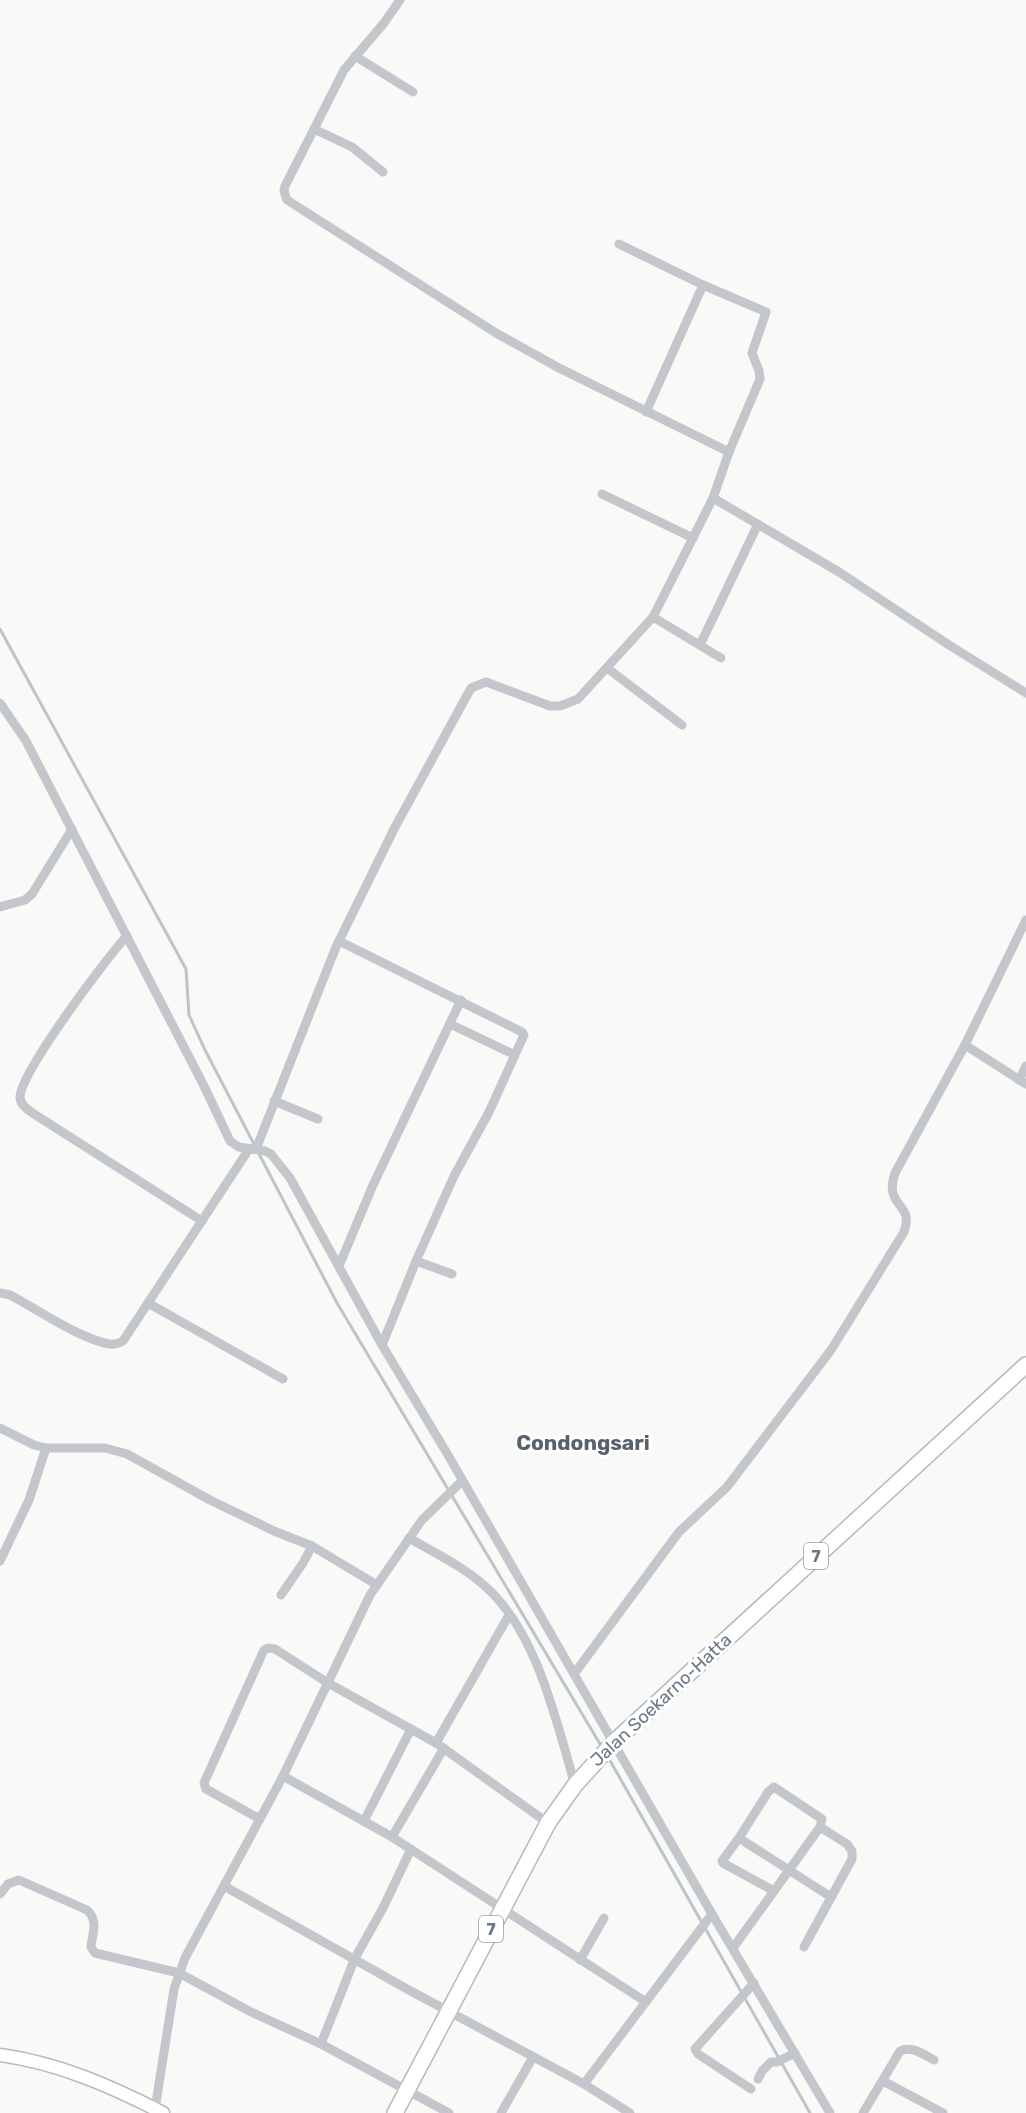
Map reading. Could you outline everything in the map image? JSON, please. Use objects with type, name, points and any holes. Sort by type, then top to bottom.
[{"type":"highway","name":"Jalan Soekarno-Hatta","points":[[395,2113],[548,1823],[575,1785],[607,1749],[1026,1365]]},
{"type":"main road","points":[[0,2055],[36,2062],[87,2077],[159,2111]]},
{"type":"street","points":[[400,0],[376,33],[344,70],[285,186],[285,196],[289,202],[496,333],[559,368],[729,452]]},
{"type":"street","points":[[355,56],[413,92]]},
{"type":"street","points":[[314,129],[352,147],[383,172]]},
{"type":"street","points":[[0,1293],[10,1294],[80,1333],[109,1344],[116,1345],[123,1341],[202,1221],[253,1149],[339,941],[394,829],[471,687],[486,682],[550,706],[560,706],[578,699],[653,617],[713,498],[729,452],[760,379],[752,353],[766,312],[703,285],[619,244]]},
{"type":"street","points":[[646,412],[703,285]]},
{"type":"street","points":[[602,494],[693,538]]},
{"type":"street","points":[[713,498],[839,572],[948,645],[1026,693]]},
{"type":"street","points":[[700,645],[758,524]]},
{"type":"street","points":[[653,617],[721,658]]},
{"type":"street","points":[[607,668],[682,725]]},
{"type":"street","points":[[0,703],[26,741],[204,1086],[230,1141],[235,1145],[271,1154],[290,1178],[382,1345],[574,1674],[607,1749],[733,1948],[792,2055],[830,2113]]},
{"type":"street","points":[[0,907],[25,900],[32,894],[72,829]]},
{"type":"street","points":[[574,1674],[679,1532],[727,1487],[831,1350],[904,1232],[908,1221],[907,1215],[892,1193],[891,1185],[895,1173],[965,1045],[1026,920]]},
{"type":"street","points":[[127,936],[93,976],[37,1060],[22,1088],[20,1101],[34,1114],[202,1221]]},
{"type":"street","points":[[339,941],[524,1033],[524,1039],[489,1112],[454,1176],[382,1345]]},
{"type":"street","points":[[339,1266],[373,1185],[461,1000]]},
{"type":"street","points":[[450,1024],[515,1055]]},
{"type":"street","points":[[965,1045],[1022,1082],[1026,1066]]},
{"type":"street","points":[[274,1101],[318,1119]]},
{"type":"street","points":[[416,1261],[452,1274]]},
{"type":"street","points":[[148,1303],[283,1378]]},
{"type":"street","points":[[0,1428],[34,1445],[46,1448],[105,1448],[127,1454],[210,1500],[274,1531],[312,1546],[377,1585]]},
{"type":"street","points":[[0,1561],[28,1500],[46,1448]]},
{"type":"street","points":[[159,2111],[179,1973],[284,1776],[370,1595],[422,1520],[462,1481]]},
{"type":"street","points":[[410,1538],[486,1587],[502,1604],[543,1678],[562,1735],[575,1785]]},
{"type":"street","points":[[281,1595],[312,1546]]},
{"type":"street","points":[[392,1837],[509,1615]]},
{"type":"street","points":[[260,1819],[206,1789],[204,1783],[264,1650],[268,1648],[274,1649],[328,1683],[440,1746],[548,1823]]},
{"type":"street","points":[[364,1821],[411,1729]]},
{"type":"street","points":[[284,1776],[392,1837],[646,2002]]},
{"type":"street","points":[[733,1948],[774,1891],[788,1870],[820,1827],[822,1819],[774,1787],[768,1792],[722,1862],[774,1891]]},
{"type":"street","points":[[804,1947],[852,1859],[852,1851],[847,1844],[820,1827]]},
{"type":"street","points":[[739,1838],[831,1897]]},
{"type":"street","points":[[321,2044],[355,1958],[383,1908],[411,1849]]},
{"type":"street","points":[[0,1894],[8,1884],[19,1880],[87,1910],[92,1915],[94,1928],[91,1947],[95,1953],[179,1973],[251,2012],[321,2044],[448,2113]]},
{"type":"street","points":[[224,1886],[447,2011],[584,2084],[630,2113]]},
{"type":"street","points":[[584,2084],[712,1914]]},
{"type":"street","points":[[580,1960],[604,1918]]},
{"type":"street","points":[[751,2089],[698,2054],[695,2049],[754,1983]]},
{"type":"street","points":[[862,2113],[900,2050],[905,2048],[914,2050],[934,2060]]},
{"type":"street","points":[[758,2079],[771,2062],[777,2062],[792,2055]]},
{"type":"street","points":[[501,2113],[533,2057]]},
{"type":"street","points":[[883,2081],[943,2113]]},
{"type":"waterway","points":[[0,629],[186,969],[189,1015],[255,1146]]},
{"type":"waterway","points":[[258,1152],[337,1303],[603,1749]]},
{"type":"waterway","points":[[608,1757],[810,2113]]},
{"type":"district","name":"Condongsari","points":[[583,1442]]}]
